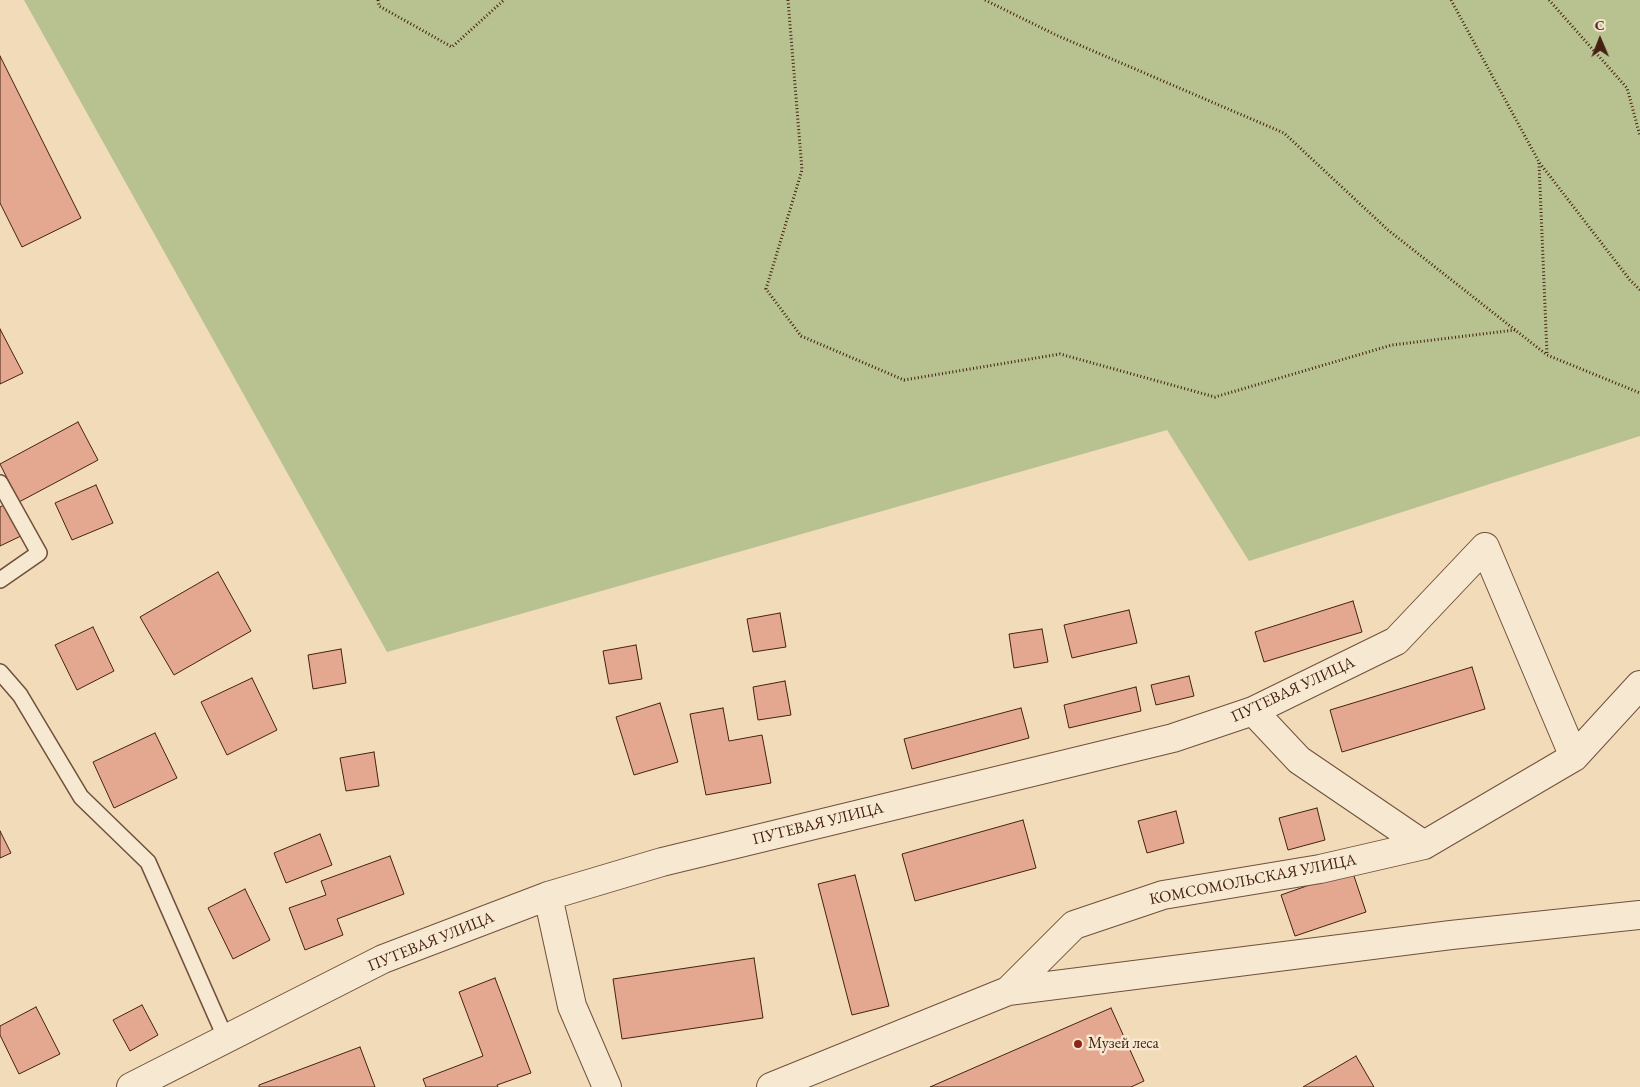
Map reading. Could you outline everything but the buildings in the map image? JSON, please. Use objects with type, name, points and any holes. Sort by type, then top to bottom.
[{"type":"street","name":"ПУТЕВАЯ УЛИЦА","points":[[131,1087],[383,959],[548,896],[662,862],[1172,738],[1253,711],[1396,641],[1485,547],[1574,757]]},
{"type":"street","name":"КОМСОМОЛЬСКАЯ УЛИЦА","points":[[771,1087],[1008,991],[1074,926],[1163,895],[1320,869],[1424,845],[1574,757],[1640,685]]},
{"type":"street","points":[[1253,711],[1299,760],[1424,845]]},
{"type":"street","points":[[548,896],[572,1006],[607,1087]]},
{"type":"street","points":[[1008,991],[1451,934],[1640,915]]},
{"type":"lane","points":[[0,483],[39,553],[0,580]]},
{"type":"lane","points":[[0,672],[20,695],[81,796],[148,862],[226,1039]]},
{"type":"path","points":[[378,0],[379,6],[452,47],[504,0]]},
{"type":"path","points":[[788,0],[802,170],[766,289],[801,336],[904,380],[1060,354],[1215,397],[1392,345],[1515,330]]},
{"type":"path","points":[[985,0],[1056,35],[1284,133],[1388,230],[1547,355],[1640,393]]},
{"type":"path","points":[[1451,0],[1539,162],[1630,280],[1640,290]]},
{"type":"path","points":[[1549,0],[1627,88],[1640,136]]},
{"type":"path","points":[[1539,162],[1547,355]]},
{"type":"green space","points":[[24,0],[1640,0],[1640,436],[1249,561],[1167,430],[387,652]]},
{"type":"place","name":"Музей леса","points":[[1078,1044]]}]
